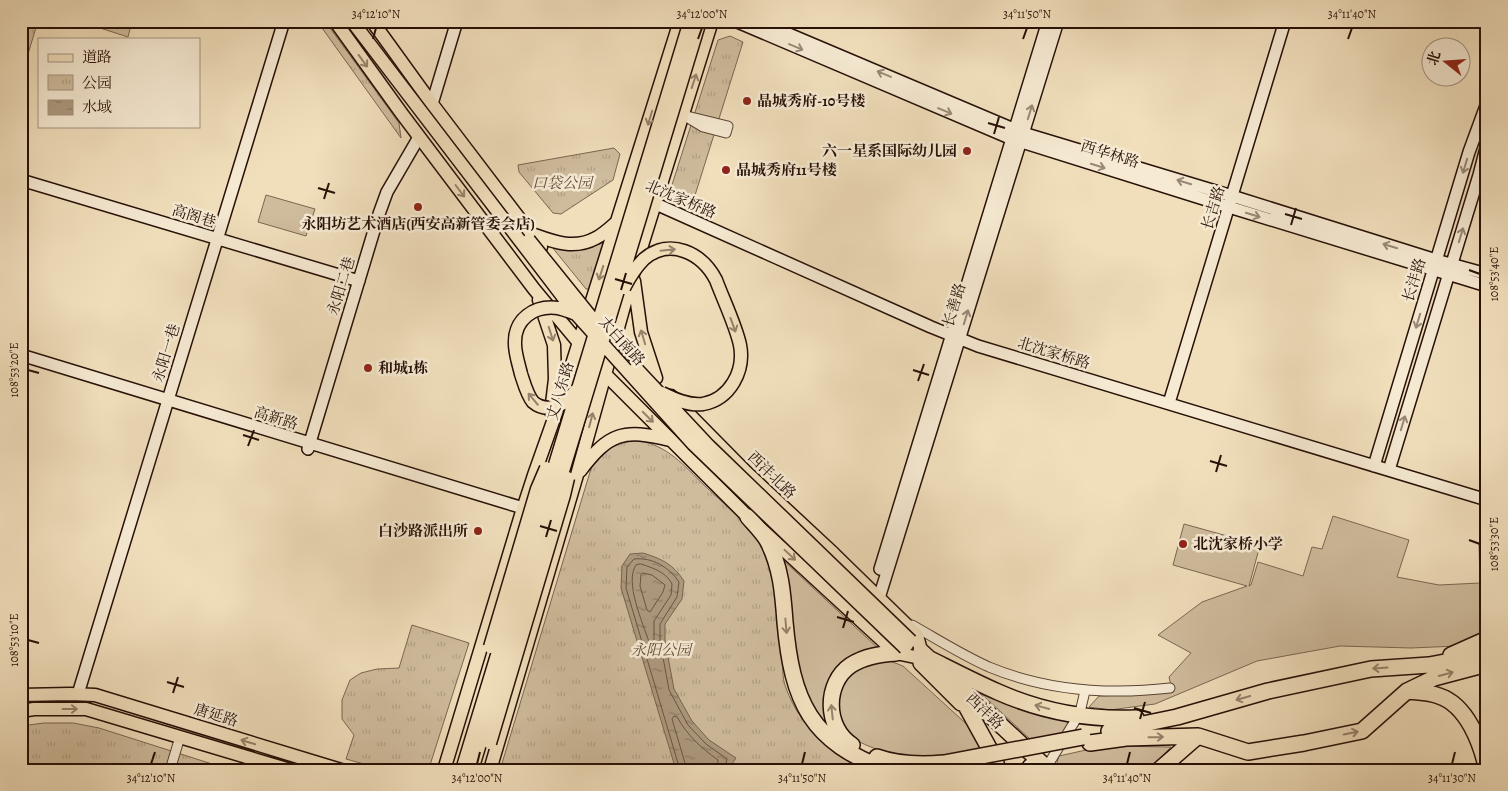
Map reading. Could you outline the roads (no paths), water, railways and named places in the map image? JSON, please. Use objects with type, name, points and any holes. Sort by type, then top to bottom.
[{"type":"highway","points":[[748,517],[766,538],[778,568],[793,678],[809,716],[824,734],[843,749],[857,758],[889,770]]},
{"type":"highway","points":[[1429,665],[1487,639]]},
{"type":"highway","name":"西沣路","points":[[913,652],[936,679],[1037,769]]},
{"type":"highway","name":"西沣路","points":[[913,652],[1037,769]]},
{"type":"highway","points":[[1177,717],[1115,719],[1063,713],[998,693],[913,652],[879,654],[863,658],[850,666],[838,679],[831,704],[832,717],[836,729],[845,740],[861,750],[879,758],[902,764],[949,766],[1086,740],[1177,717],[1290,687],[1371,669],[1429,665],[1487,654]]},
{"type":"highway","points":[[1086,740],[1198,736],[1248,752],[1304,743],[1362,731],[1407,691],[1434,678],[1487,664]]},
{"type":"highway","points":[[1407,691],[1441,696],[1458,708],[1471,726],[1480,745],[1487,770]]},
{"type":"highway","points":[[967,708],[994,757],[998,770]]},
{"type":"highway","points":[[1159,770],[1198,736]]},
{"type":"main road","points":[[335,21],[534,289],[604,373],[748,517],[913,652]]},
{"type":"main road","name":"太白南路","points":[[352,21],[576,314],[693,444],[913,652]]},
{"type":"main road","name":"太白南路","points":[[362,21],[506,211],[609,340],[657,386],[709,446],[913,652]]},
{"type":"main road","name":"太白南路","points":[[372,21],[432,104],[530,233],[590,308]]},
{"type":"main road","points":[[444,770],[522,512],[562,396],[680,21]]},
{"type":"main road","name":"丈八东路","points":[[472,770],[579,401],[581,378],[690,21]]},
{"type":"main road","name":"丈八东路","points":[[462,770],[579,401],[614,308],[643,205],[700,21]]},
{"type":"main road","points":[[490,770],[577,475],[633,274],[712,21]]},
{"type":"main road","points":[[530,233],[568,246],[578,245],[597,238],[618,221]]},
{"type":"main road","points":[[614,308],[628,278],[644,259],[657,252],[675,249],[692,253],[702,260],[712,271],[740,344],[741,361],[738,374],[729,389],[716,400],[702,404],[674,399],[657,386],[641,332],[633,274]]},
{"type":"main road","points":[[534,289],[554,345],[555,379],[547,439]]},
{"type":"main road","points":[[576,314],[560,308],[544,308],[532,311],[522,321],[514,344],[526,389],[532,401],[540,406],[547,408],[556,407],[564,402],[572,395],[581,378]]},
{"type":"main road","name":"西沣北路","points":[[590,308],[657,386],[917,635],[913,652]]},
{"type":"main road","points":[[449,751],[469,717],[537,489],[579,401]]},
{"type":"main road","points":[[490,770],[490,743],[564,495],[579,401]]},
{"type":"main road","points":[[577,475],[595,451],[607,441],[634,433],[672,441]]},
{"type":"main road","name":"唐延路","points":[[21,694],[95,695],[341,770]]},
{"type":"main road","name":"唐延路","points":[[21,711],[34,709],[86,709],[290,770]]},
{"type":"street","name":"永阳一巷","points":[[74,694],[213,238],[276,21]]},
{"type":"street","name":"永阳一巷","points":[[213,238],[284,21]]},
{"type":"street","points":[[432,104],[457,21]]},
{"type":"street","name":"西华林路","points":[[735,21],[1018,136],[1435,265],[1487,274]]},
{"type":"street","name":"西华林路","points":[[758,21],[1018,136]]},
{"type":"street","name":"长善路","points":[[1018,136],[1048,21]]},
{"type":"street","name":"长善路","points":[[876,595],[1018,136],[1058,21]]},
{"type":"street","name":"长吉路","points":[[1169,403],[1285,21]]},
{"type":"street","name":"长沣路","points":[[1374,466],[1469,152],[1487,104]]},
{"type":"street","name":"永阳二巷","points":[[309,447],[379,214],[387,192],[419,136]]},
{"type":"street","name":"长沣路","points":[[1389,470],[1487,144]]},
{"type":"street","name":"高阁巷","points":[[21,180],[359,281]]},
{"type":"street","name":"北沈家桥路","points":[[627,193],[655,203],[955,337],[1487,500]]},
{"type":"street","name":"西华林路","points":[[1450,269],[1487,286]]},
{"type":"street","name":"高新路","points":[[21,355],[163,402],[522,512]]},
{"type":"street","name":"高新路","points":[[21,362],[163,402]]},
{"type":"street","points":[[901,619],[989,667],[1045,684],[1085,691],[1142,691],[1170,688]]},
{"type":"street","points":[[1081,708],[1085,691]]},
{"type":"street","points":[[1037,769],[1075,721]]},
{"type":"street","points":[[170,770],[180,737]]},
{"type":"water","points":[[643,553],[666,563],[676,570],[684,581],[682,599],[665,624],[665,641],[674,689],[692,721],[709,740],[736,758],[728,770],[676,770],[621,588],[622,566],[630,554]]},
{"type":"place","name":"晶城秀府-10号楼","points":[[747,101]]},
{"type":"place","name":"六一星系国际幼儿园","points":[[967,151]]},
{"type":"place","name":"晶城秀府11号楼","points":[[726,170]]},
{"type":"place","name":"永阳坊艺术酒店(西安高新管委会店)","points":[[418,207]]},
{"type":"place","name":"和城1栋","points":[[368,368]]},
{"type":"place","name":"白沙路派出所","points":[[478,531]]},
{"type":"place","name":"北沈家桥小学","points":[[1183,544]]},
{"type":"park label","name":"口袋公园","points":[[562,183]]},
{"type":"park label","name":"永阳公园","points":[[661,650]]}]
